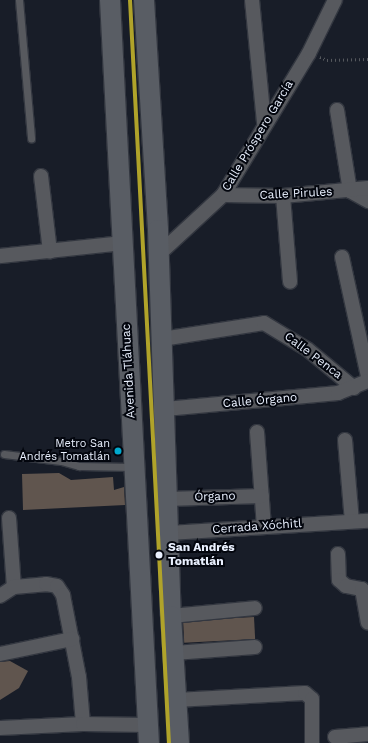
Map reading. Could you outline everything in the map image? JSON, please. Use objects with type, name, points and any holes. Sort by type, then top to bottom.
[{"type":"main road","name":"Avenida Tláhuac","points":[[110,0],[148,734]]},
{"type":"main road","points":[[144,0],[159,254],[171,616],[179,743]]},
{"type":"main road","points":[[129,372],[163,370]]},
{"type":"street","points":[[252,0],[264,123]]},
{"type":"street","name":"Calle Próspero García","points":[[159,254],[223,195],[264,123],[309,53],[335,0]]},
{"type":"street","points":[[337,110],[350,191],[368,201]]},
{"type":"street","points":[[41,176],[50,251]]},
{"type":"street","name":"Calle Pirules","points":[[223,195],[283,196],[350,191],[368,188]]},
{"type":"street","points":[[283,196],[290,282]]},
{"type":"street","points":[[0,256],[123,243]]},
{"type":"street","points":[[342,257],[368,376]]},
{"type":"street","name":"Calle Penca","points":[[162,339],[264,323],[306,349],[354,388],[368,381]]},
{"type":"street","name":"Calle Órgano","points":[[165,409],[308,397],[354,388]]},
{"type":"street","points":[[257,432],[264,527]]},
{"type":"street","points":[[345,440],[349,522]]},
{"type":"street","name":"Órgano","points":[[167,499],[262,496]]},
{"type":"street","points":[[9,518],[14,587]]},
{"type":"street","name":"Cerrada Xóchitl","points":[[169,533],[368,521]]},
{"type":"street","points":[[338,554],[339,580],[346,586],[362,589],[368,622]]},
{"type":"street","points":[[0,596],[14,587],[46,584],[57,586],[63,595],[79,677],[83,724]]},
{"type":"street","points":[[171,616],[255,608]]},
{"type":"street","points":[[0,654],[72,639]]},
{"type":"street","points":[[174,652],[255,647]]},
{"type":"street","points":[[176,700],[305,693],[312,699],[312,743]]},
{"type":"street","points":[[0,728],[83,724],[148,734]]},
{"type":"street","points":[[335,737],[368,734]]},
{"type":"lane","points":[[19,0],[31,138]]},
{"type":"lane","points":[[4,454],[61,461],[79,466],[135,467]]},
{"type":"path","points":[[309,53],[327,60],[368,59]]},
{"type":"building","name":"Metro San Andrés Tomatlán","points":[[59,473],[71,480],[113,477],[114,490],[124,487],[125,505],[23,510],[22,474]]},
{"type":"building","points":[[254,617],[255,639],[184,643],[183,621]]},
{"type":"building","points":[[10,661],[28,671],[19,688],[0,700],[0,662]]},
{"type":"transit line","points":[[130,0],[169,743]]},
{"type":"place","name":"Metro San Andrés Tomatlán","points":[[118,451]]},
{"type":"place","name":"San Andrés Tomatlán","points":[[159,555]]}]
